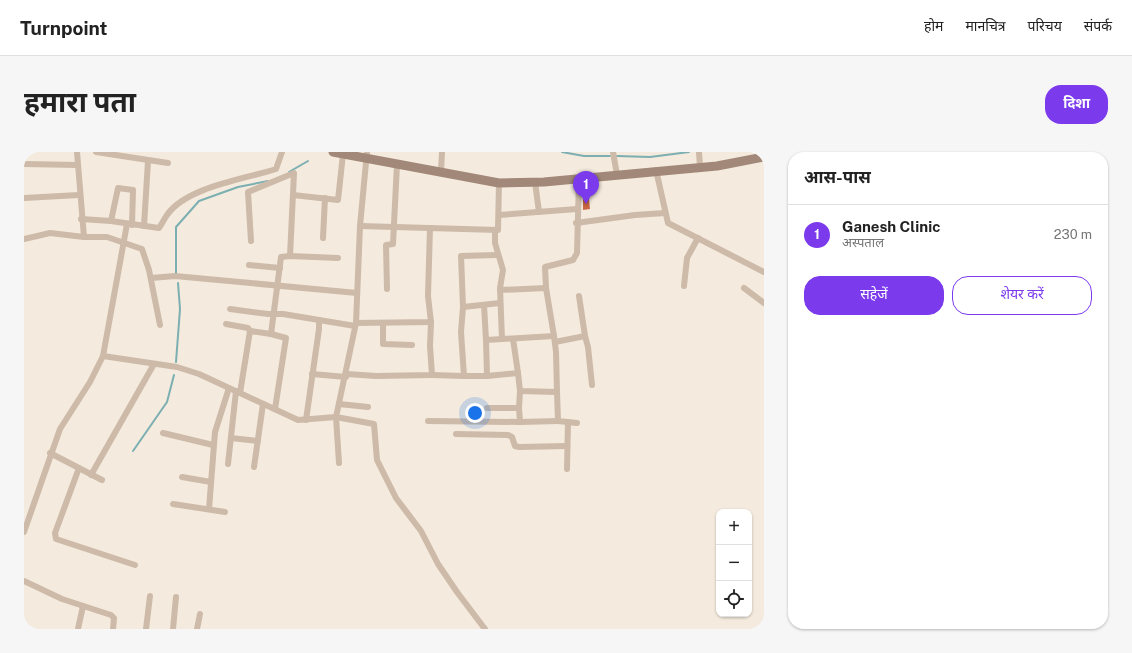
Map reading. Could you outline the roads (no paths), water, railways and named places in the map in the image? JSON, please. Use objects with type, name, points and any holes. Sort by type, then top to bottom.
[{"type":"street","points":[[77,152],[84,237]]},
{"type":"street","points":[[96,152],[168,163]]},
{"type":"street","points":[[82,219],[111,221],[159,228],[167,213],[188,196],[215,186],[276,169],[282,152]]},
{"type":"street","points":[[333,152],[366,155],[397,164],[499,183],[579,179],[656,170],[700,167],[758,156]]},
{"type":"street","points":[[441,172],[442,152]]},
{"type":"street","points":[[613,152],[617,175]]},
{"type":"street","points":[[699,152],[700,167]]},
{"type":"street","points":[[294,195],[338,200],[343,154]]},
{"type":"street","points":[[339,463],[336,417],[356,324],[360,226],[366,155]]},
{"type":"street","points":[[144,226],[148,160]]},
{"type":"street","points":[[24,164],[78,165]]},
{"type":"street","points":[[387,289],[386,245],[393,244],[397,164]]},
{"type":"street","points":[[656,170],[668,222],[764,272]]},
{"type":"street","points":[[251,241],[248,192],[294,173],[290,256]]},
{"type":"street","points":[[558,422],[554,339],[546,288],[545,267],[573,260],[577,253],[576,223],[579,179]]},
{"type":"street","points":[[535,182],[539,212]]},
{"type":"street","points":[[360,226],[498,230],[499,183]]},
{"type":"street","points":[[24,532],[50,453],[60,428],[90,382],[103,356],[124,242],[130,224],[133,190],[118,188],[111,221]]},
{"type":"street","points":[[24,198],[80,195]]},
{"type":"street","points":[[323,238],[325,198]]},
{"type":"street","points":[[499,216],[577,209]]},
{"type":"street","points":[[576,223],[635,215],[665,213]]},
{"type":"street","points":[[430,228],[428,296],[431,322],[432,375]]},
{"type":"street","points":[[495,230],[497,255],[502,270],[500,290],[502,339]]},
{"type":"street","points":[[24,239],[50,233],[84,237],[107,237],[142,249],[151,278],[160,325]]},
{"type":"street","points":[[684,286],[687,258],[698,238]]},
{"type":"street","points":[[464,376],[461,332],[463,307],[461,256],[497,255]]},
{"type":"street","points":[[271,334],[281,257],[338,258]]},
{"type":"street","points":[[249,265],[280,268]]},
{"type":"street","points":[[151,278],[175,276],[357,293]]},
{"type":"street","points":[[500,290],[546,288]]},
{"type":"street","points":[[744,288],[764,303]]},
{"type":"street","points":[[579,296],[584,336],[588,348],[592,385]]},
{"type":"street","points":[[463,307],[500,304]]},
{"type":"street","points":[[484,305],[487,376]]},
{"type":"street","points":[[230,308],[356,324],[383,324],[415,321],[431,322]]},
{"type":"street","points":[[306,420],[319,320]]},
{"type":"street","points":[[226,324],[248,328],[250,331],[286,338],[275,409]]},
{"type":"street","points":[[383,324],[383,344],[412,345]]},
{"type":"street","points":[[228,464],[238,392],[250,331]]},
{"type":"street","points":[[486,340],[554,339],[584,336]]},
{"type":"street","points":[[513,339],[520,391],[520,422]]},
{"type":"street","points":[[103,356],[177,367],[199,374],[298,420],[336,417],[374,424],[377,460],[396,498],[421,531],[438,564],[453,587],[485,629]]},
{"type":"street","points":[[91,475],[154,364]]},
{"type":"street","points":[[312,374],[346,376],[487,376],[518,373]]},
{"type":"street","points":[[209,509],[213,446],[218,419],[229,388]]},
{"type":"street","points":[[520,391],[557,392]]},
{"type":"street","points":[[254,467],[263,404]]},
{"type":"street","points":[[340,404],[368,407]]},
{"type":"street","points":[[487,408],[519,408]]},
{"type":"street","points":[[428,421],[578,423]]},
{"type":"street","points":[[567,469],[568,422]]},
{"type":"street","points":[[163,433],[213,446]]},
{"type":"street","points":[[456,434],[508,434],[512,437],[515,446],[519,447],[567,446]]},
{"type":"street","points":[[231,438],[258,441]]},
{"type":"street","points":[[50,453],[102,480]]},
{"type":"street","points":[[79,468],[55,537],[58,540],[135,564]]},
{"type":"street","points":[[182,477],[211,482]]},
{"type":"street","points":[[173,504],[225,512]]},
{"type":"street","points":[[24,581],[62,599],[113,616],[113,629]]},
{"type":"street","points":[[146,629],[150,596]]},
{"type":"street","points":[[173,629],[176,597]]},
{"type":"street","points":[[78,629],[83,606]]},
{"type":"street","points":[[197,629],[200,614]]},
{"type":"waterway","points":[[562,152],[584,156],[610,156]]},
{"type":"waterway","points":[[617,156],[650,157],[689,152]]},
{"type":"waterway","points":[[289,172],[308,161]]},
{"type":"waterway","points":[[176,273],[176,227],[199,201],[238,187],[268,181]]},
{"type":"waterway","points":[[176,362],[180,309],[178,283]]},
{"type":"waterway","points":[[133,451],[167,402],[174,375]]},
{"type":"place","name":"Ganesh Clinic","points":[[586,204]]}]
